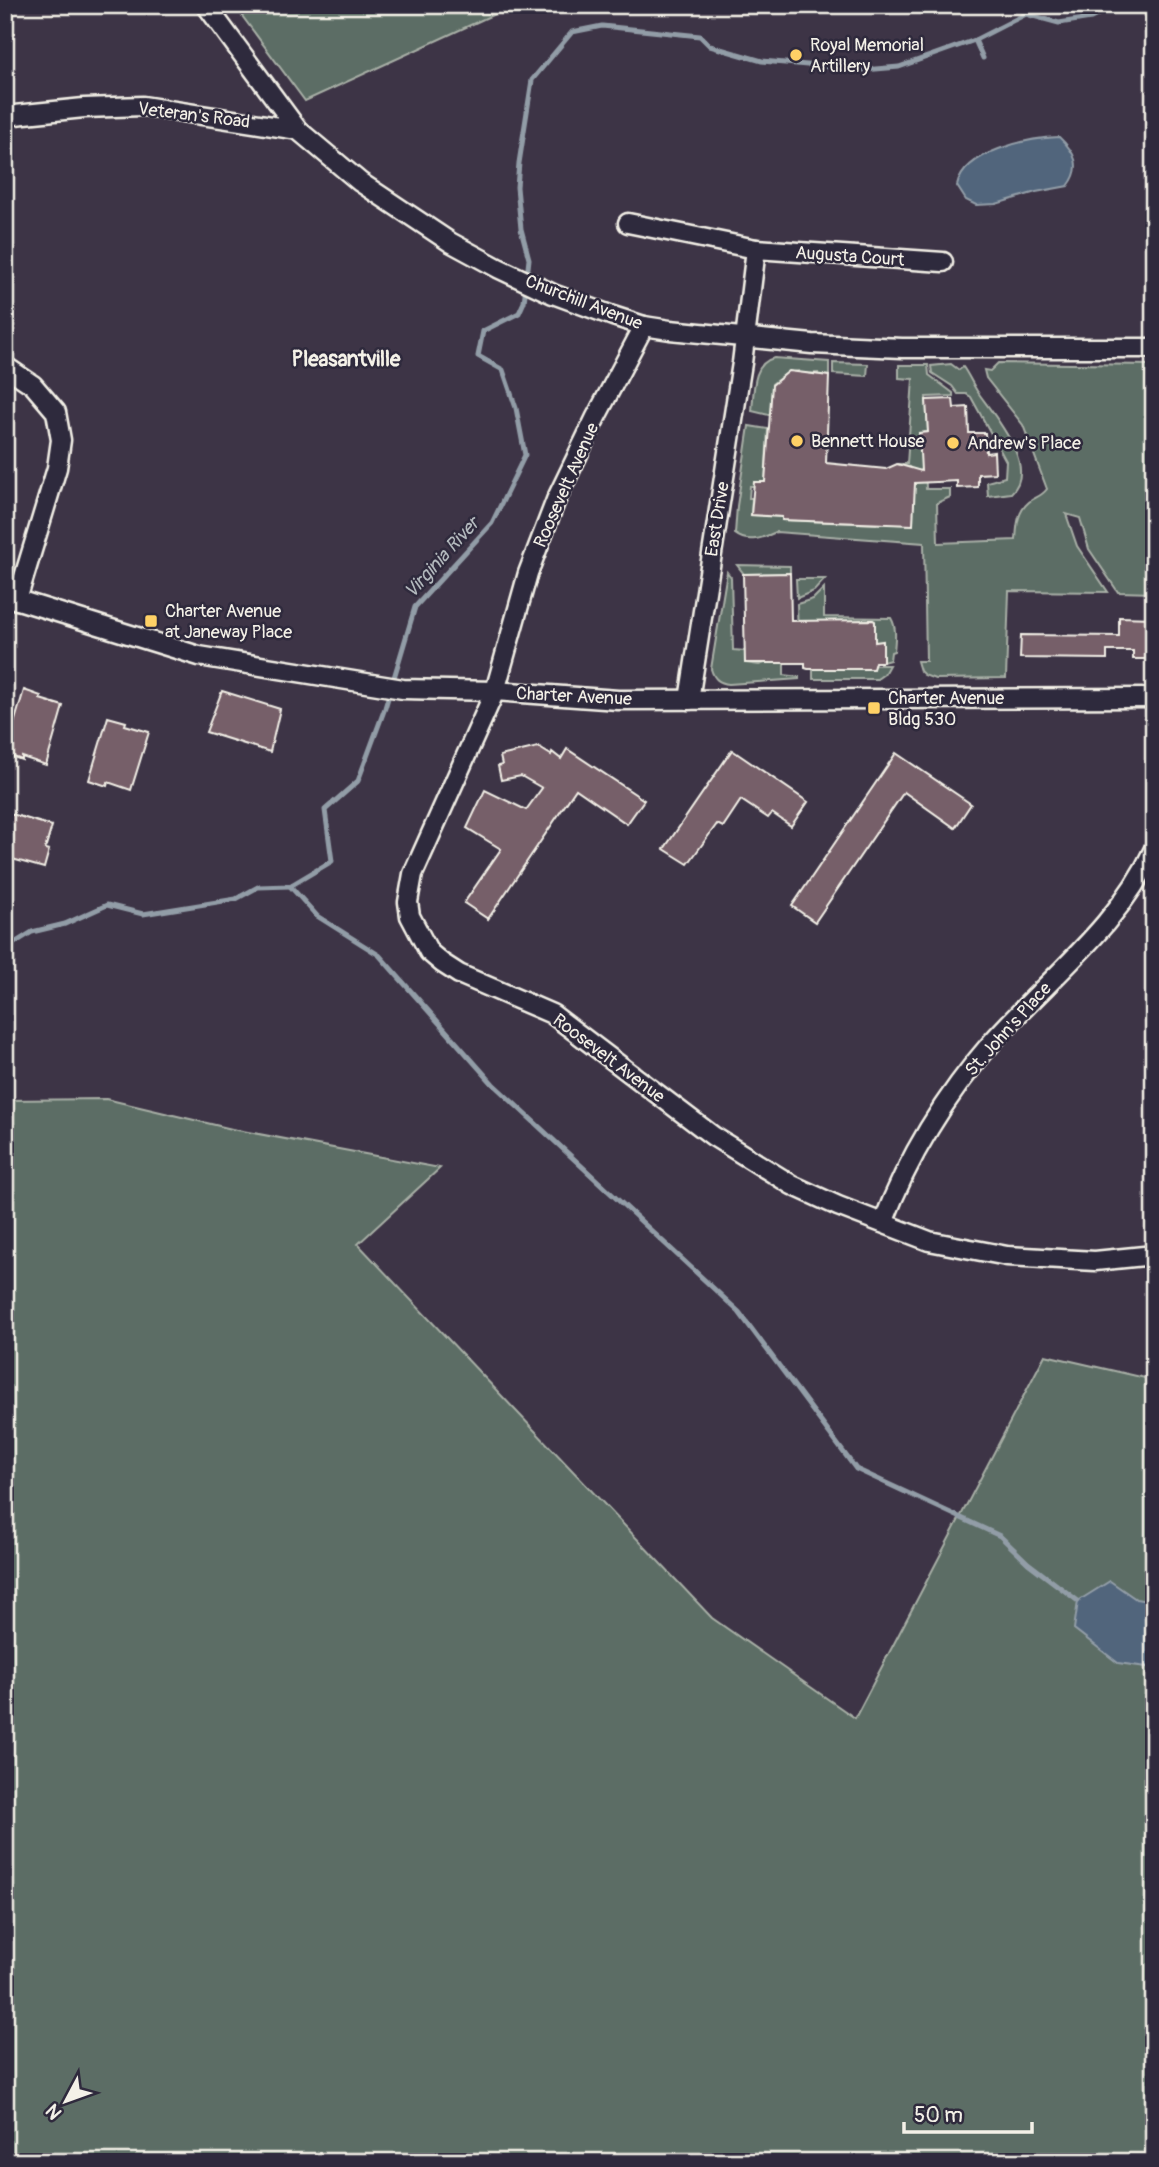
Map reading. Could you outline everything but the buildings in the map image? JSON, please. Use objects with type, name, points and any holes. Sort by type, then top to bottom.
[{"type":"street","name":"Churchill Avenue","points":[[206,5],[298,130],[360,182],[450,242],[508,273],[644,326],[744,338],[902,348],[1154,348]]},
{"type":"street","name":"Veteran's Road","points":[[5,116],[83,108],[143,106],[298,130]]},
{"type":"street","name":"Augusta Court","points":[[628,223],[757,249],[943,262]]},
{"type":"street","points":[[744,338],[757,249]]},
{"type":"street","name":"Roosevelt Avenue","points":[[644,326],[596,416],[556,500],[528,573],[495,691],[413,874],[408,902],[410,916],[429,952],[459,974],[552,1014],[713,1136],[792,1185],[929,1241],[1007,1256],[1095,1261],[1154,1255]]},
{"type":"street","name":"East Drive","points":[[688,699],[744,338]]},
{"type":"street","points":[[5,366],[33,385],[56,412],[61,440],[57,468],[9,599]]},
{"type":"street","name":"Charter Avenue","points":[[9,599],[199,656],[379,687],[618,699],[1154,698]]},
{"type":"street","name":"St. John's Place","points":[[883,1223],[896,1190],[928,1130],[964,1078],[993,1041],[1102,929],[1133,888],[1154,849]]},
{"type":"green space","points":[[234,5],[514,5],[305,101]]},
{"type":"green space","points":[[774,358],[829,362],[829,376],[818,373],[799,374],[799,371],[787,373],[772,384],[773,416],[752,411],[758,372],[767,361]]},
{"type":"green space","points":[[833,363],[868,364],[867,376],[833,374]]},
{"type":"green space","points":[[998,363],[1154,365],[1154,593],[1118,592],[1089,549],[1080,518],[1066,514],[1077,546],[1108,592],[1009,591],[1006,678],[935,679],[920,671],[917,661],[926,661],[924,543],[776,532],[761,538],[745,539],[735,534],[749,426],[768,429],[765,482],[754,482],[754,486],[750,486],[751,515],[782,517],[782,520],[876,524],[877,519],[912,525],[915,473],[909,467],[897,464],[907,464],[913,379],[899,378],[899,365],[928,365],[929,375],[953,393],[953,396],[926,397],[928,432],[919,433],[925,462],[926,489],[950,489],[950,497],[937,503],[938,543],[1016,540],[1022,510],[1047,489],[1023,425],[986,378],[984,370],[990,371]]},
{"type":"green space","points":[[951,364],[959,370],[963,367],[1002,426],[1017,455],[1020,469],[1018,482],[1011,493],[988,496],[987,482],[1005,477],[1006,461],[971,397],[958,394],[952,386],[932,373],[931,366]]},
{"type":"green space","points":[[737,565],[790,566],[790,573],[744,574]]},
{"type":"green space","points":[[727,572],[731,577],[733,650],[745,651],[745,663],[759,665],[784,657],[784,675],[799,679],[729,684],[715,678],[711,669]]},
{"type":"green space","points":[[796,579],[825,579],[814,591],[797,598]]},
{"type":"green space","points":[[824,588],[824,617],[891,618],[895,638],[890,660],[883,662],[883,643],[875,642],[875,622],[872,620],[798,638],[797,604],[813,599]]},
{"type":"green space","points":[[875,665],[889,665],[877,679],[813,679],[813,668],[872,669]]},
{"type":"green space","points":[[106,1099],[232,1129],[440,1168],[358,1244],[712,1618],[855,1718],[1045,1355],[1154,1380],[1154,2162],[5,2162],[5,1100]]},
{"type":"water","points":[[1059,137],[1075,160],[1075,172],[1068,186],[996,204],[976,205],[966,200],[957,186],[962,174],[984,155],[1031,140]]},
{"type":"water","points":[[1110,1581],[1136,1599],[1154,1602],[1154,1668],[1118,1663],[1074,1629],[1078,1601]]},
{"type":"waterway","name":"Virginia River","points":[[527,277],[529,259],[521,229],[517,187],[532,80],[572,32],[602,26],[700,36],[710,46],[762,61],[864,70],[899,67],[975,40],[1026,14],[1059,23],[1091,18],[1118,5]]},
{"type":"waterway","points":[[975,40],[983,58]]},
{"type":"waterway","name":"Virginia River","points":[[5,949],[32,932],[65,924],[107,905],[143,914],[236,899],[258,887],[290,886],[332,861],[325,810],[358,781],[385,708],[415,607],[492,523],[525,455],[516,408],[503,370],[478,356],[483,331],[519,313],[526,286]]},
{"type":"waterway","points":[[290,886],[317,916],[379,955],[493,1084],[739,1312],[856,1469],[1000,1536],[1028,1563],[1078,1601]]},
{"type":"place","name":"Royal Memorial Artillery","points":[[796,55]]},
{"type":"place","name":"Bennett House","points":[[797,441]]},
{"type":"place","name":"Andrew's Place","points":[[953,443]]},
{"type":"place","name":"Charter Avenue at Janeway Place","points":[[151,621]]},
{"type":"place","name":"Charter Avenue Bldg 530","points":[[874,708]]},
{"type":"district","name":"Pleasantville","points":[[346,359]]}]
